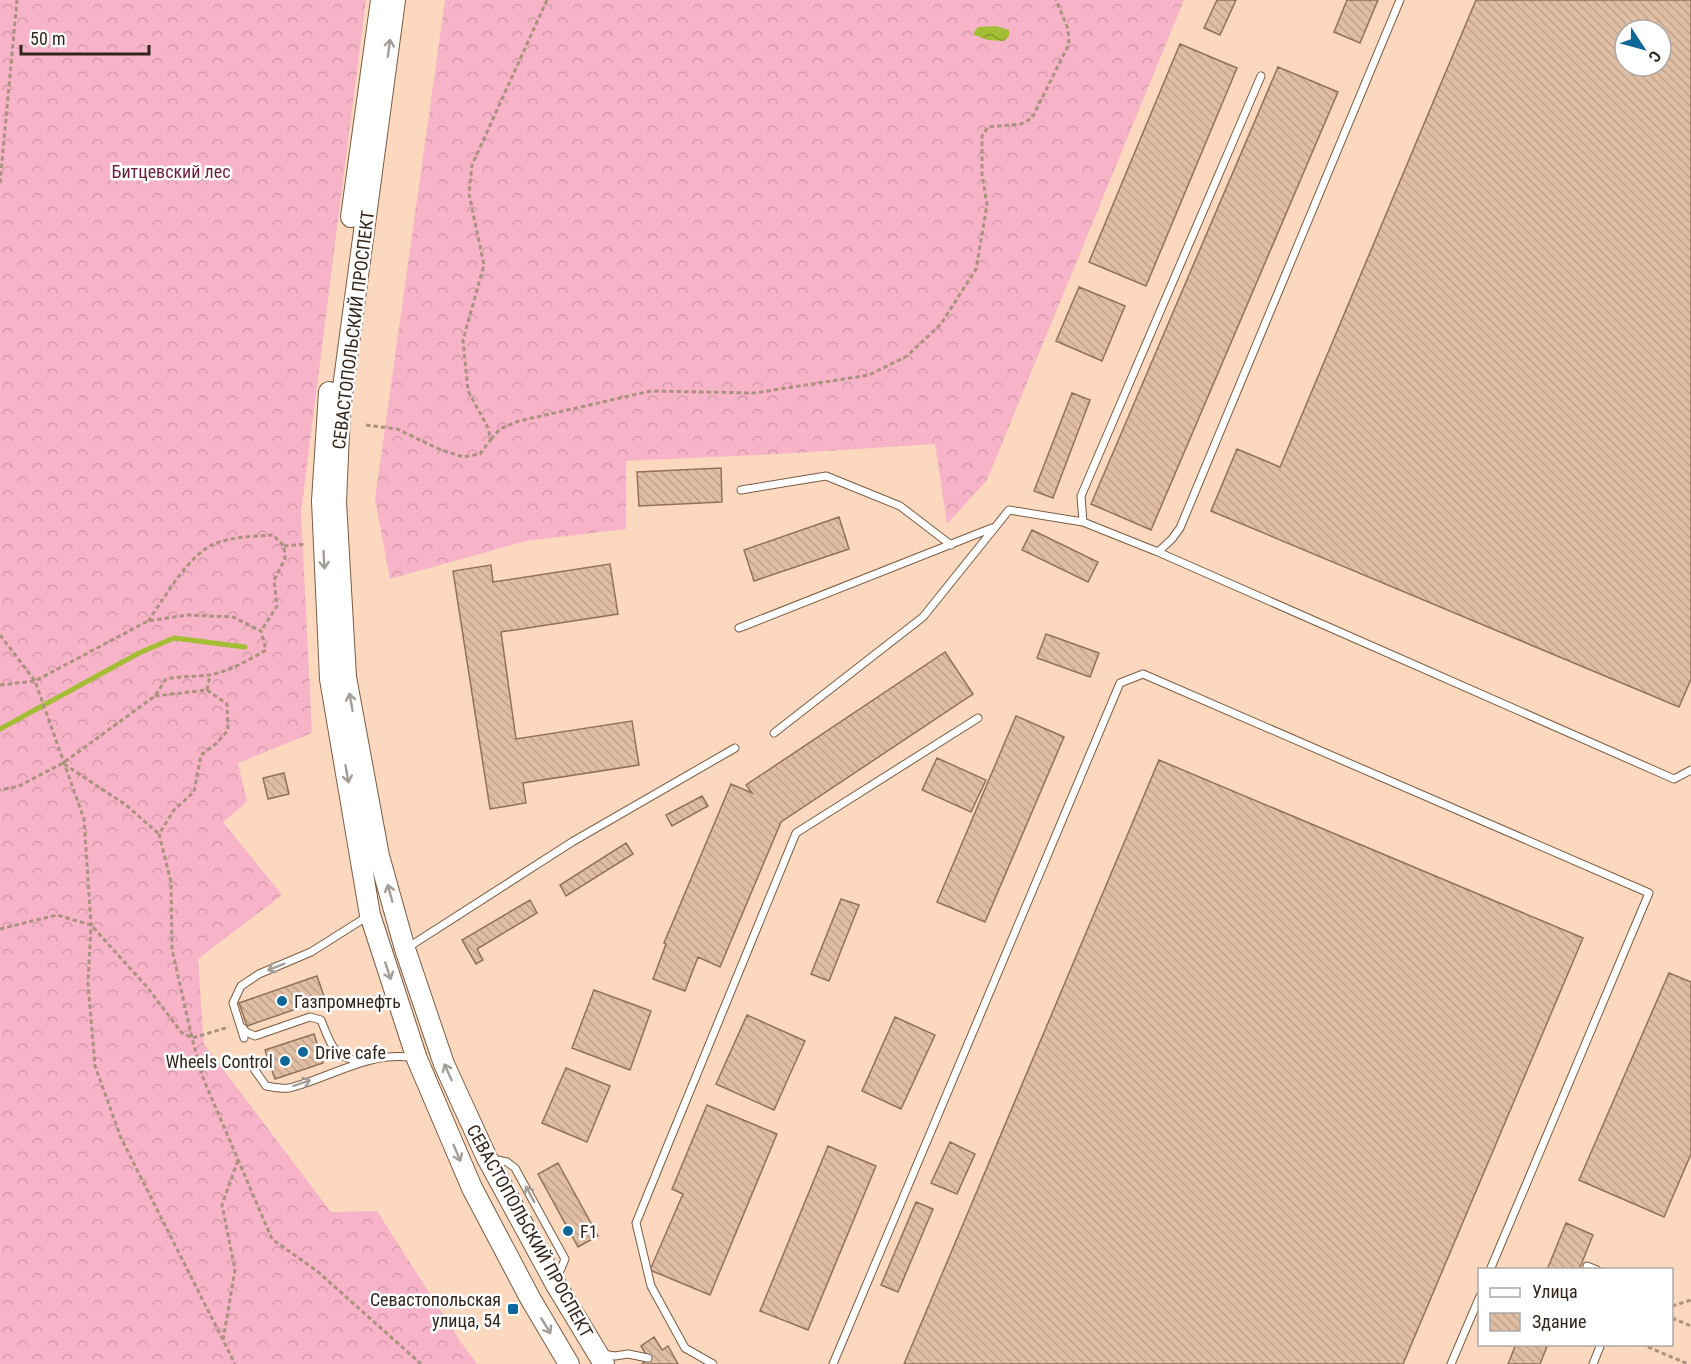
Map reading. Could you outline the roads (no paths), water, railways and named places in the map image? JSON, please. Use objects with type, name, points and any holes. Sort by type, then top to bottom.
[{"type":"main road","name":"СЕВАСТОПОЛЬСКИЙ ПРОСПЕКТ","points":[[381,0],[326,414],[322,501],[330,679],[370,915],[417,1059],[472,1188],[530,1299],[569,1364]]},
{"type":"main road","name":"СЕВАСТОПОЛЬСКИЙ ПРОСПЕКТ","points":[[395,0],[343,387],[336,502],[346,677],[379,856],[405,949],[444,1064],[487,1158],[555,1283],[601,1359]]},
{"type":"lane","points":[[1158,552],[1180,528],[1400,0]]},
{"type":"lane","points":[[1083,522],[1081,496],[1261,76]]},
{"type":"lane","points":[[741,490],[826,476],[900,506],[951,545]]},
{"type":"lane","points":[[774,733],[923,617],[1009,510],[1083,522],[1158,552],[1674,779],[1691,771]]},
{"type":"lane","points":[[739,628],[995,527]]},
{"type":"lane","points":[[833,1364],[1120,683],[1143,674],[1649,893],[1491,1268]]},
{"type":"lane","points":[[713,1364],[685,1348],[679,1338],[651,1286],[636,1223],[667,1147],[796,833],[978,718]]},
{"type":"lane","points":[[405,949],[572,842],[735,748]]},
{"type":"lane","points":[[244,1038],[233,1003],[241,986],[259,974],[311,952],[370,915]]},
{"type":"lane","points":[[240,1024],[246,1032],[255,1036],[310,1017],[321,1020],[333,1050],[344,1059],[363,1062]]},
{"type":"lane","points":[[254,1069],[266,1086],[287,1088],[363,1062],[399,1055],[417,1059]]},
{"type":"lane","points":[[1587,1266],[1594,1268]]},
{"type":"lane","points":[[1451,1364],[1478,1298]]},
{"type":"lane","points":[[1593,1364],[1600,1346]]},
{"type":"lane","points":[[601,1359],[628,1354],[648,1358]]},
{"type":"water","points":[[996,26],[1009,30],[1009,36],[1004,41],[988,40],[974,35],[978,27]]},
{"type":"waterway","points":[[0,729],[139,653],[174,638],[245,647]]},
{"type":"place","name":"Газпромнефть","points":[[282,1001]]},
{"type":"place","name":"Drive cafe","points":[[303,1052]]},
{"type":"place","name":"Wheels Control","points":[[285,1061]]},
{"type":"place","name":"F1","points":[[568,1231]]},
{"type":"place","name":"Севастопольская улица, 54","points":[[513,1309]]},
{"type":"park label","name":"Битцевский лес","points":[[171,171]]}]
